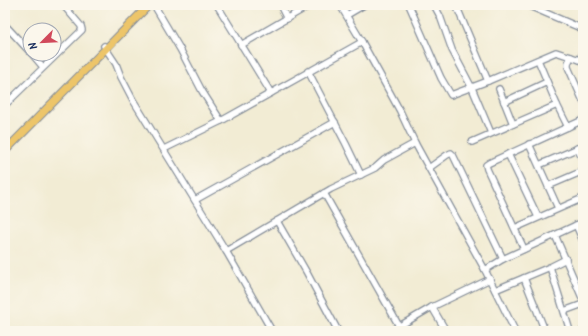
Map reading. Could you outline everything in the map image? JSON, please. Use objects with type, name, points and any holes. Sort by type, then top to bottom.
[{"type":"main road","points":[[106,47],[144,5]]},
{"type":"main road","points":[[5,146],[149,5]]},
{"type":"main road","points":[[5,151],[48,105]]},
{"type":"street","points":[[5,105],[82,30],[81,26],[62,5]]},
{"type":"street","points":[[154,5],[163,18],[202,91],[221,121]]},
{"type":"street","points":[[217,5],[271,93]]},
{"type":"street","points":[[280,5],[287,19]]},
{"type":"street","points":[[241,45],[310,5]]},
{"type":"street","points":[[340,5],[400,111],[415,143],[490,278],[514,331]]},
{"type":"street","points":[[347,15],[364,5]]},
{"type":"street","points":[[410,5],[430,53],[450,94],[454,95],[472,88],[556,52],[582,61],[583,53]]},
{"type":"street","points":[[434,5],[440,16],[452,50],[472,88],[491,133]]},
{"type":"street","points":[[456,5],[488,81]]},
{"type":"street","points":[[527,5],[538,7],[583,29]]},
{"type":"street","points":[[5,25],[22,43]]},
{"type":"street","points":[[164,149],[221,121],[362,42]]},
{"type":"street","points":[[106,47],[127,89],[226,251],[272,331]]},
{"type":"street","points":[[571,57],[568,67],[583,101]]},
{"type":"street","points":[[538,60],[568,127]]},
{"type":"street","points":[[39,62],[43,67]]},
{"type":"street","points":[[308,71],[361,175]]},
{"type":"street","points":[[504,102],[547,82]]},
{"type":"street","points":[[499,89],[513,124]]},
{"type":"street","points":[[472,142],[557,105]]},
{"type":"street","points":[[524,249],[486,165],[583,120]]},
{"type":"street","points":[[195,200],[335,122]]},
{"type":"street","points":[[226,251],[324,193],[375,168],[384,160],[415,143]]},
{"type":"street","points":[[529,144],[558,208]]},
{"type":"street","points":[[539,165],[580,147],[583,160]]},
{"type":"street","points":[[429,168],[452,153],[503,259]]},
{"type":"street","points":[[508,154],[538,217]]},
{"type":"street","points":[[548,186],[583,171]]},
{"type":"street","points":[[324,193],[399,326]]},
{"type":"street","points":[[515,228],[583,198]]},
{"type":"street","points":[[276,221],[307,273],[338,331]]},
{"type":"street","points":[[485,270],[503,259],[583,222]]},
{"type":"street","points":[[576,225],[583,240]]},
{"type":"street","points":[[555,235],[583,300]]},
{"type":"street","points":[[496,290],[550,268],[566,259]]},
{"type":"street","points":[[550,268],[570,331]]},
{"type":"street","points":[[391,331],[432,307],[490,278]]},
{"type":"street","points":[[524,278],[545,331]]},
{"type":"street","points":[[564,311],[583,304]]},
{"type":"street","points":[[432,307],[446,331]]}]
